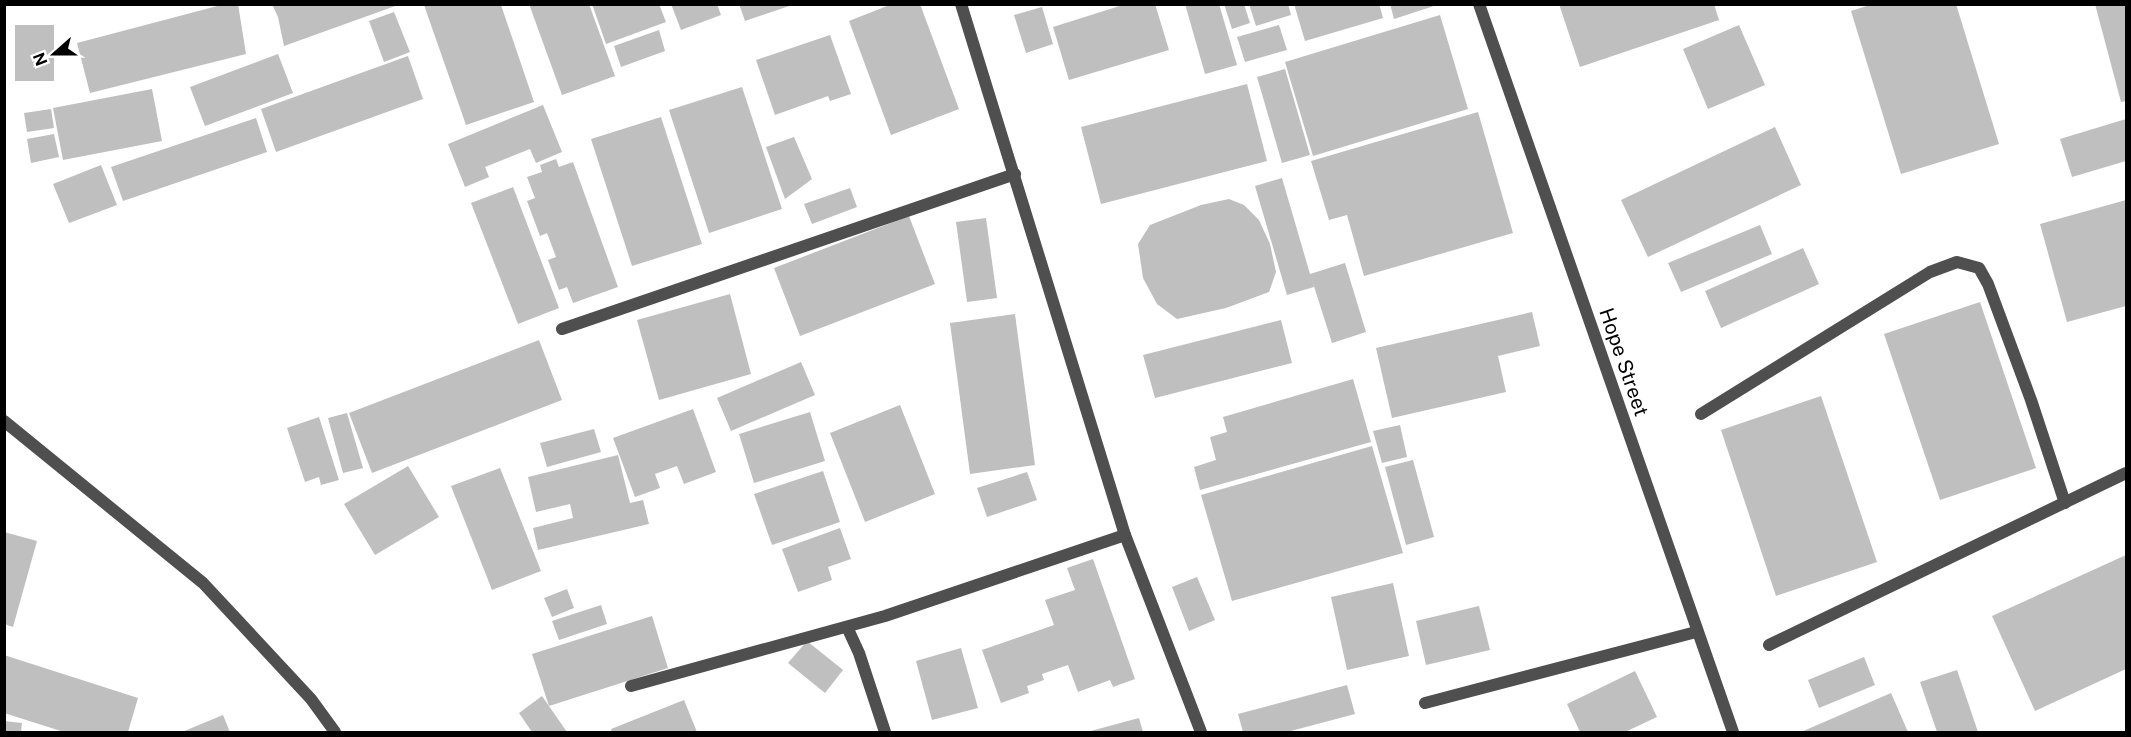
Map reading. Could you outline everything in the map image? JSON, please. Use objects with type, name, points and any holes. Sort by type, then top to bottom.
[{"type":"street","points":[[961,4],[1125,535],[1201,732]]},
{"type":"street","name":"Hope Street","points":[[1479,4],[1696,632],[1733,732]]},
{"type":"street","points":[[562,329],[1015,174]]},
{"type":"street","points":[[1701,414],[1930,273],[1957,262],[1979,268],[1988,284],[2031,400],[2065,503]]},
{"type":"street","points":[[4,421],[203,583],[311,699],[334,732]]},
{"type":"street","points":[[1770,645],[2127,473]]},
{"type":"street","points":[[631,686],[896,613],[1125,535]]},
{"type":"street","points":[[847,627],[859,653],[885,732]]},
{"type":"street","points":[[1425,703],[1696,632]]},
{"type":"building","points":[[225,4],[238,4],[246,54],[90,93],[77,43]]},
{"type":"building","points":[[272,4],[398,5],[284,46],[278,17]]},
{"type":"building","points":[[529,4],[589,4],[615,76],[562,95]]},
{"type":"building","points":[[592,4],[659,4],[666,22],[606,44]]},
{"type":"building","points":[[671,4],[717,4],[721,15],[681,30]]},
{"type":"building","points":[[739,4],[792,4],[792,5],[745,21]]},
{"type":"building","points":[[892,4],[920,4],[959,109],[891,135],[849,21]]},
{"type":"building","points":[[1126,4],[1155,4],[1169,50],[1069,80],[1053,27]]},
{"type":"building","points":[[1185,4],[1219,4],[1237,65],[1205,74]]},
{"type":"building","points":[[1224,4],[1244,4],[1250,23],[1232,29]]},
{"type":"building","points":[[1249,4],[1288,4],[1291,15],[1256,26]]},
{"type":"building","points":[[1294,4],[1379,4],[1383,18],[1305,41]]},
{"type":"building","points":[[1390,4],[1433,4],[1434,6],[1394,19]]},
{"type":"building","points":[[1559,4],[1714,4],[1719,20],[1580,67]]},
{"type":"building","points":[[1873,4],[1956,4],[1999,144],[1901,174],[1851,11]]},
{"type":"building","points":[[2095,4],[2126,4],[2126,101],[2121,102]]},
{"type":"building","points":[[424,5],[501,5],[534,102],[466,125]]},
{"type":"building","points":[[1042,7],[1053,44],[1026,53],[1014,15]]},
{"type":"building","points":[[394,12],[410,52],[384,62],[369,21]]},
{"type":"building","points":[[1440,15],[1468,109],[1313,156],[1285,62]]},
{"type":"building","points":[[15,25],[54,25],[54,81],[15,81]]},
{"type":"building","points":[[1279,25],[1287,50],[1245,62],[1237,37]]},
{"type":"building","points":[[1739,25],[1765,85],[1708,109],[1683,49]]},
{"type":"building","points":[[659,30],[665,51],[621,67],[614,46]]},
{"type":"building","points":[[830,35],[851,94],[830,101],[828,96],[775,115],[756,60]]},
{"type":"building","points":[[278,54],[293,93],[205,126],[190,87]]},
{"type":"building","points":[[408,56],[423,99],[276,152],[261,109]]},
{"type":"building","points":[[1285,69],[1310,155],[1282,163],[1257,77]]},
{"type":"building","points":[[1247,84],[1267,161],[1101,204],[1081,127]]},
{"type":"building","points":[[742,87],[782,209],[709,233],[669,110]]},
{"type":"building","points":[[152,89],[162,141],[63,160],[53,108]]},
{"type":"building","points":[[543,105],[562,152],[536,163],[530,149],[485,167],[489,177],[465,187],[448,144]]},
{"type":"building","points":[[51,109],[54,128],[27,132],[24,113]]},
{"type":"building","points":[[1478,112],[1513,233],[1364,276],[1347,215],[1329,220],[1311,161]]},
{"type":"building","points":[[661,117],[702,244],[632,266],[591,139]]},
{"type":"building","points":[[256,118],[267,152],[123,201],[111,167]]},
{"type":"building","points":[[2126,119],[2126,161],[2072,177],[2060,139]]},
{"type":"building","points":[[1775,127],[1801,185],[1648,257],[1621,200]]},
{"type":"building","points":[[54,134],[59,157],[31,163],[27,139]]},
{"type":"building","points":[[794,137],[812,179],[785,199],[766,147]]},
{"type":"building","points":[[556,159],[559,167],[573,162],[618,287],[573,303],[567,287],[559,290],[548,260],[556,257],[547,233],[540,236],[527,201],[535,198],[527,177],[542,172],[540,165]]},
{"type":"building","points":[[101,165],[117,205],[69,223],[53,184]]},
{"type":"building","points":[[1282,178],[1310,274],[1345,263],[1366,332],[1332,343],[1312,280],[1314,287],[1287,295],[1255,186]]},
{"type":"building","points":[[513,187],[559,308],[518,324],[471,203]]},
{"type":"building","points":[[850,188],[857,207],[812,224],[804,204]]},
{"type":"building","points":[[1229,199],[1244,205],[1259,220],[1270,244],[1276,272],[1269,292],[1226,308],[1177,319],[1157,304],[1143,278],[1138,244],[1150,225],[1201,205]]},
{"type":"building","points":[[2126,200],[2126,306],[2067,322],[2040,224]]},
{"type":"building","points":[[909,216],[935,284],[800,336],[774,268]]},
{"type":"building","points":[[986,218],[997,298],[967,302],[956,222]]},
{"type":"building","points":[[1760,225],[1772,254],[1681,292],[1668,263]]},
{"type":"building","points":[[1803,248],[1819,284],[1721,328],[1705,291]]},
{"type":"building","points":[[730,294],[751,374],[659,400],[637,320]]},
{"type":"building","points":[[1980,302],[2036,468],[1940,500],[1884,334]]},
{"type":"building","points":[[1532,312],[1540,346],[1498,356],[1506,392],[1392,418],[1376,348]]},
{"type":"building","points":[[1015,314],[1035,465],[970,474],[950,323]]},
{"type":"building","points":[[1281,320],[1292,363],[1155,398],[1143,355]]},
{"type":"building","points":[[539,340],[562,400],[372,473],[349,413]]},
{"type":"building","points":[[801,362],[815,395],[731,431],[717,398]]},
{"type":"building","points":[[1353,379],[1371,442],[1200,490],[1194,467],[1216,460],[1210,437],[1227,432],[1223,417]]},
{"type":"building","points":[[1821,396],[1877,562],[1776,596],[1721,430]]},
{"type":"building","points":[[900,405],[935,494],[865,522],[830,433]]},
{"type":"building","points":[[693,409],[716,472],[684,484],[677,466],[655,474],[660,488],[635,497],[613,438]]},
{"type":"building","points":[[810,412],[825,461],[754,483],[739,434]]},
{"type":"building","points":[[347,413],[363,468],[343,473],[328,418]]},
{"type":"building","points":[[319,417],[339,480],[321,485],[319,477],[305,482],[287,428]]},
{"type":"building","points":[[1400,425],[1407,457],[1382,463],[1373,431]]},
{"type":"building","points":[[594,429],[601,452],[547,467],[540,443]]},
{"type":"building","points":[[1372,446],[1403,553],[1232,601],[1201,495]]},
{"type":"building","points":[[618,455],[630,503],[643,500],[649,524],[538,550],[533,528],[573,518],[570,504],[536,512],[528,477]]},
{"type":"building","points":[[1413,460],[1434,537],[1406,545],[1385,467]]},
{"type":"building","points":[[408,466],[439,517],[375,555],[344,504]]},
{"type":"building","points":[[500,468],[541,571],[492,590],[451,486]]},
{"type":"building","points":[[823,471],[840,522],[772,545],[754,494]]},
{"type":"building","points":[[1027,472],[1037,500],[987,517],[977,488]]},
{"type":"building","points":[[840,528],[851,559],[828,567],[832,580],[798,592],[782,549]]},
{"type":"building","points":[[4,532],[37,541],[13,627],[4,624]]},
{"type":"building","points":[[2126,555],[2126,669],[2035,711],[1992,616]]},
{"type":"building","points":[[1093,559],[1135,679],[1113,687],[1110,680],[1078,692],[1068,665],[1042,674],[1044,680],[1027,686],[1029,693],[1001,703],[982,650],[1054,625],[1045,600],[1075,590],[1067,568]]},
{"type":"building","points":[[1197,577],[1215,620],[1189,631],[1172,587]]},
{"type":"building","points":[[1393,583],[1409,656],[1347,670],[1331,597]]},
{"type":"building","points":[[567,589],[574,608],[552,617],[544,598]]},
{"type":"building","points":[[601,605],[607,624],[559,640],[552,621]]},
{"type":"building","points":[[1479,606],[1490,650],[1426,665],[1416,621]]},
{"type":"building","points":[[652,616],[668,668],[549,706],[532,654]]},
{"type":"building","points":[[807,641],[843,670],[825,693],[788,663]]},
{"type":"building","points":[[961,648],[978,708],[932,720],[916,661]]},
{"type":"building","points":[[4,655],[138,698],[128,732],[64,732],[4,713]]},
{"type":"building","points":[[1864,657],[1875,685],[1819,708],[1808,680]]},
{"type":"building","points":[[1957,670],[1978,732],[1937,732],[1920,682]]},
{"type":"building","points":[[1635,671],[1657,717],[1625,732],[1580,732],[1567,704]]},
{"type":"building","points":[[1347,685],[1355,714],[1287,732],[1243,732],[1238,714]]},
{"type":"building","points":[[1891,693],[1908,732],[1801,732]]},
{"type":"building","points":[[542,696],[567,732],[532,732],[519,713]]},
{"type":"building","points":[[684,700],[697,732],[612,732],[611,729]]},
{"type":"building","points":[[223,715],[230,732],[182,732]]},
{"type":"building","points":[[1139,718],[1143,732],[1087,732]]},
{"type":"building","points":[[4,721],[22,723],[21,732],[4,732]]}]
